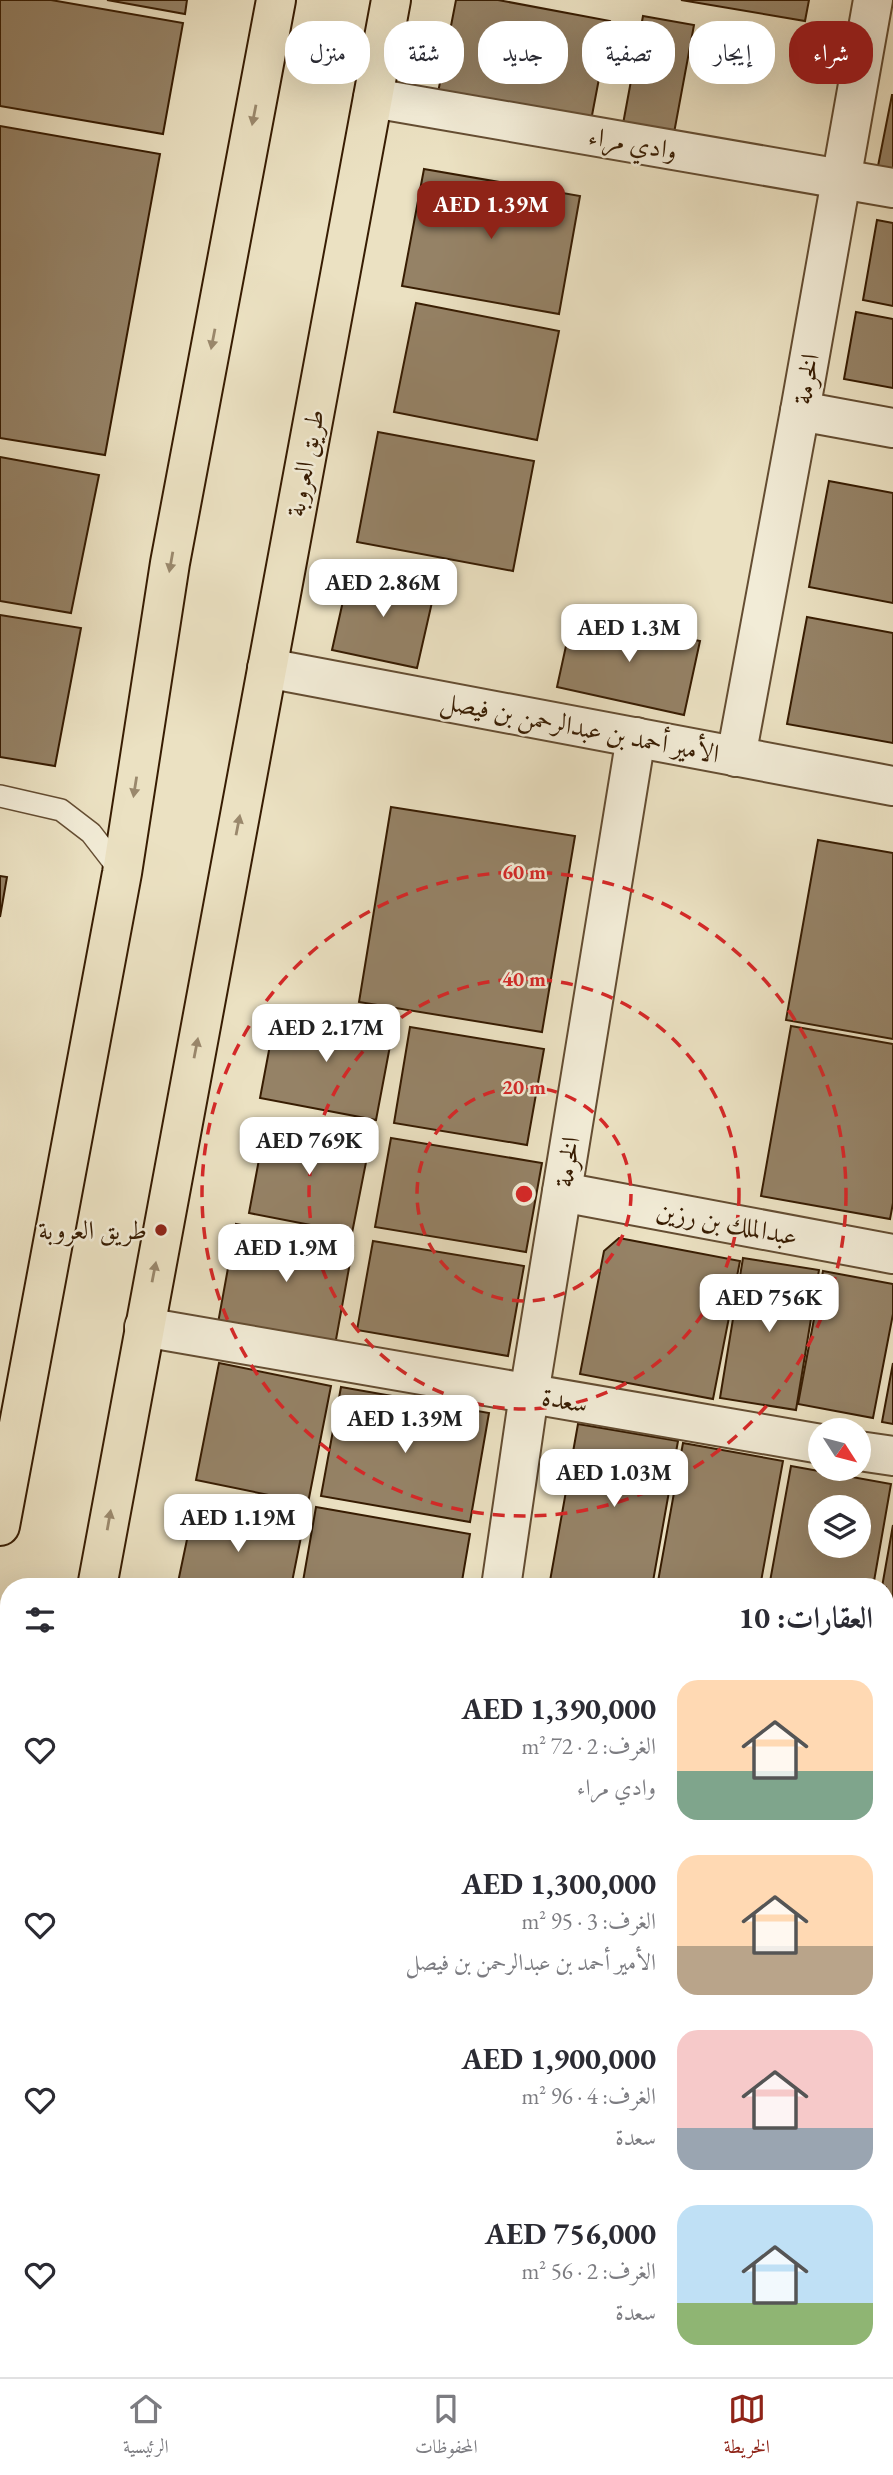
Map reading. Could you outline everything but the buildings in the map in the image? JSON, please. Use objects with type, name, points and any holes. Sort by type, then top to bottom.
[{"type":"main road","points":[[0,1526],[122,873],[170,564],[276,0]]},
{"type":"main road","name":"طريق العروبة","points":[[99,1578],[391,0]]},
{"type":"street","name":"الخرمة","points":[[736,757],[873,0]]},
{"type":"street","name":"وادي مراء","points":[[373,98],[893,188]]},
{"type":"street","points":[[800,411],[893,428]]},
{"type":"street","name":"الأمير أحمد بن عبدالرحمن بن فيصل","points":[[267,668],[893,786]]},
{"type":"street","name":"الخرمة","points":[[502,1578],[529,1394],[636,737]]},
{"type":"street","name":"عبدالملك بن رزين","points":[[562,1192],[893,1254]]},
{"type":"street","name":"سعدة","points":[[144,1327],[808,1442]]},
{"type":"street","points":[[872,1453],[893,1456]]},
{"type":"lane","points":[[0,796],[61,810],[91,834],[122,873]]},
{"type":"place","name":"طريق العروبة","points":[[161,1230]]}]
